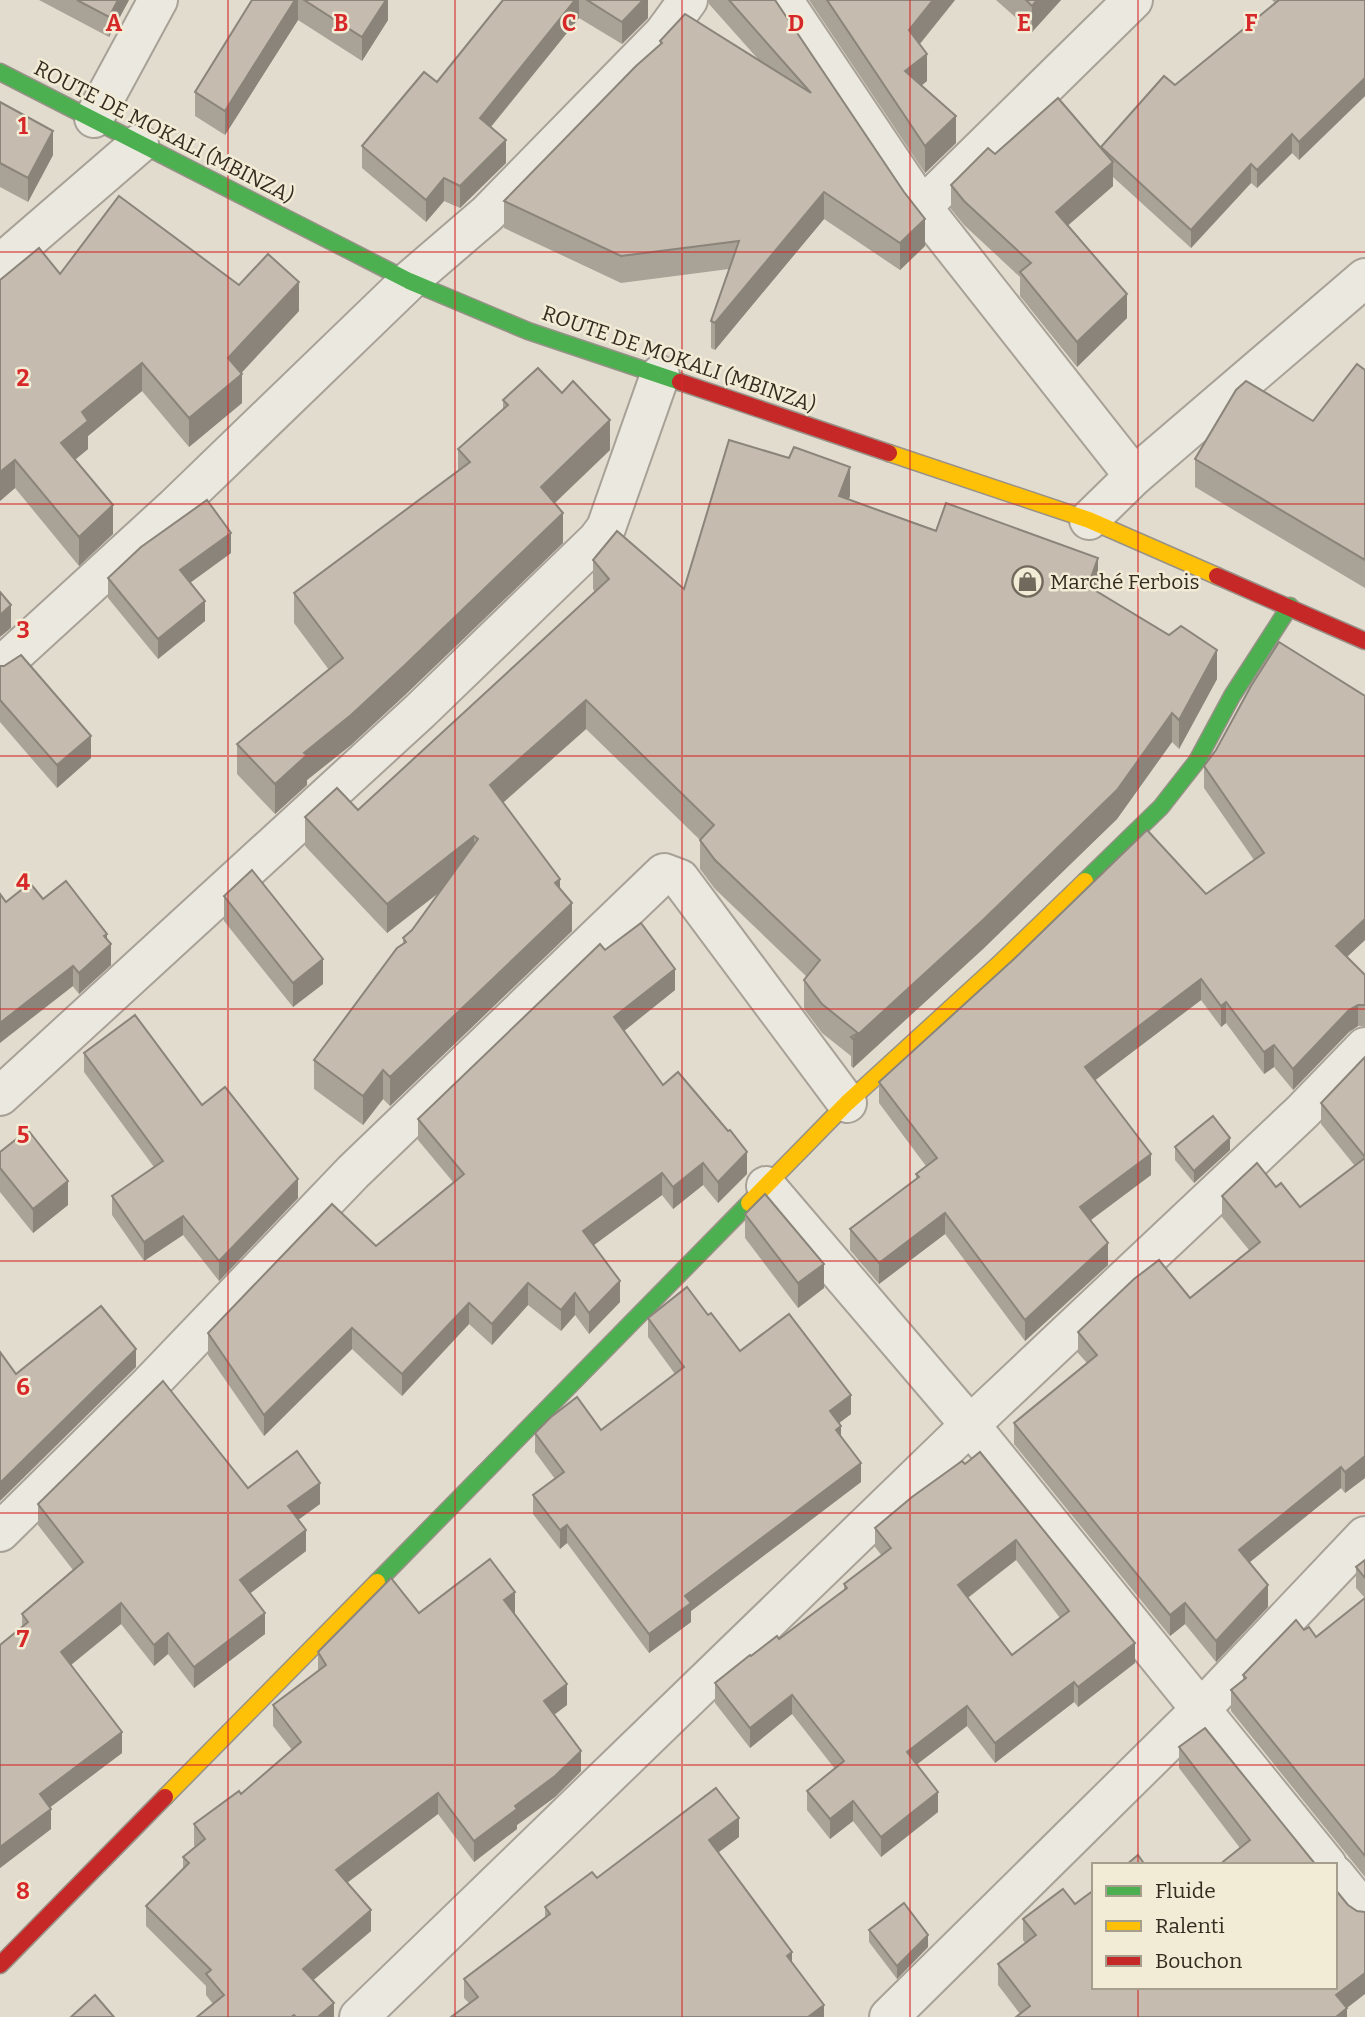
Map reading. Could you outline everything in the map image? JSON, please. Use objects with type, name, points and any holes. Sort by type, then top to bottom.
[{"type":"street","points":[[94,118],[158,0]]},
{"type":"street","points":[[0,667],[175,507],[409,281],[488,214],[664,33],[688,0]]},
{"type":"street","points":[[783,0],[922,206],[1135,476]]},
{"type":"street","points":[[922,206],[1133,0]]},
{"type":"street","name":"ROUTE DE MOKALI (MBINZA)","points":[[0,72],[409,281],[528,331],[1089,520],[1365,641]]},
{"type":"street","points":[[0,264],[139,144]]},
{"type":"street","points":[[1089,520],[1135,476],[1365,278]]},
{"type":"street","points":[[0,1096],[420,711],[597,540],[607,527],[660,375]]},
{"type":"street","points":[[0,1965],[847,1103],[999,964],[1161,807],[1197,761],[1232,696],[1290,606]]},
{"type":"street","points":[[0,1532],[149,1384],[353,1172],[664,873],[680,879],[847,1103]]},
{"type":"street","points":[[359,2017],[970,1425],[1302,1112],[1365,1048]]},
{"type":"street","points":[[766,1186],[970,1425],[1325,1863]]},
{"type":"street","points":[[889,2017],[1200,1709],[1365,1536]]},
{"type":"street","points":[[1337,1877],[1365,1912]]},
{"type":"building","points":[[77,0],[118,0],[109,17]]},
{"type":"building","points":[[252,0],[295,0],[225,111],[195,92]]},
{"type":"building","points":[[304,0],[386,0],[362,37]]},
{"type":"building","points":[[503,0],[575,0],[480,118],[506,140],[460,186],[444,178],[426,200],[362,146],[424,72],[437,82]]},
{"type":"building","points":[[587,0],[643,0],[622,22]]},
{"type":"building","points":[[729,0],[775,0],[925,219],[900,243],[824,192],[715,323],[711,321],[739,241],[621,256],[504,201],[636,66],[662,43],[660,41],[685,14],[811,93]]},
{"type":"building","points":[[827,0],[933,0],[909,30],[927,54],[905,71],[956,116],[925,146]]},
{"type":"building","points":[[1026,0],[1037,0],[1032,6]]},
{"type":"building","points":[[1279,0],[1365,0],[1365,78],[1299,142],[1292,134],[1257,170],[1251,164],[1191,230],[1101,147],[1164,76],[1175,85]]},
{"type":"building","points":[[1058,98],[1113,162],[1056,212],[1127,294],[1077,342],[1020,272],[1031,263],[964,201],[951,185],[988,148],[995,154]]},
{"type":"building","points":[[0,102],[53,131],[28,178],[0,163]]},
{"type":"building","points":[[119,196],[239,285],[268,254],[299,282],[228,358],[242,374],[189,418],[142,363],[82,412],[88,421],[61,443],[113,505],[79,537],[15,460],[0,472],[0,280],[39,248],[60,274]]},
{"type":"building","points":[[1357,364],[1365,370],[1365,560],[1195,459],[1236,390],[1246,381],[1313,421]]},
{"type":"building","points":[[538,368],[562,393],[573,381],[610,420],[541,487],[563,513],[405,665],[351,715],[304,753],[307,755],[275,784],[237,744],[343,658],[294,593],[470,462],[458,449],[508,405],[503,400]]},
{"type":"building","points":[[729,440],[789,458],[794,447],[850,467],[839,496],[936,531],[946,503],[1098,558],[1088,586],[1169,635],[1181,626],[1217,650],[1179,720],[1172,713],[1117,790],[984,919],[853,1039],[851,1037],[858,1033],[822,1004],[804,980],[820,960],[715,860],[700,840],[714,825],[586,700],[490,785],[560,879],[555,883],[572,903],[390,1077],[383,1070],[363,1096],[314,1060],[397,948],[406,942],[403,938],[412,930],[478,839],[474,836],[387,904],[305,817],[337,788],[358,810],[609,579],[593,560],[617,531],[684,589]]},
{"type":"building","points":[[207,500],[231,533],[180,570],[205,601],[158,639],[108,578],[141,547]]},
{"type":"building","points":[[0,592],[11,605],[0,615]]},
{"type":"building","points":[[1279,642],[1365,696],[1365,919],[1336,946],[1365,975],[1365,1005],[1349,1010],[1293,1069],[1274,1045],[1264,1052],[1226,1002],[1221,1006],[1201,979],[1085,1067],[1151,1154],[1080,1207],[1108,1243],[1025,1320],[945,1213],[879,1263],[850,1229],[919,1177],[916,1174],[937,1158],[879,1082],[1014,959],[1147,830],[1206,894],[1264,853],[1204,766]]},
{"type":"building","points":[[21,655],[91,736],[57,765],[0,700],[0,666]]},
{"type":"building","points":[[252,870],[323,959],[293,983],[224,896]]},
{"type":"building","points":[[66,881],[107,934],[104,936],[111,944],[79,973],[73,966],[0,1023],[0,894],[6,902],[30,883],[43,899]]},
{"type":"building","points":[[641,923],[675,969],[614,1017],[663,1085],[678,1072],[747,1152],[718,1182],[703,1163],[673,1187],[662,1173],[583,1231],[620,1281],[589,1313],[575,1293],[561,1310],[528,1283],[492,1324],[469,1303],[402,1374],[352,1328],[264,1415],[208,1333],[332,1204],[376,1246],[464,1174],[418,1119],[600,944],[605,950]]},
{"type":"building","points":[[135,1015],[202,1105],[225,1087],[298,1179],[219,1261],[183,1216],[144,1242],[112,1196],[163,1161],[84,1053]]},
{"type":"building","points":[[1365,1057],[1365,1157],[1321,1103]]},
{"type":"building","points":[[1213,1116],[1230,1138],[1194,1171],[1175,1147]]},
{"type":"building","points":[[28,1130],[68,1181],[33,1209],[0,1168],[0,1152]]},
{"type":"building","points":[[1365,1158],[1365,1456],[1345,1472],[1341,1467],[1239,1550],[1268,1585],[1216,1641],[1185,1603],[1170,1615],[1014,1423],[1097,1355],[1078,1332],[1134,1279],[1159,1260],[1190,1298],[1260,1242],[1222,1196],[1257,1163],[1276,1187],[1281,1183],[1300,1207]]},
{"type":"building","points":[[765,1194],[824,1264],[798,1283],[745,1214]]},
{"type":"building","points":[[687,1287],[740,1351],[789,1314],[851,1395],[830,1411],[841,1426],[836,1430],[861,1463],[685,1596],[691,1603],[649,1634],[567,1525],[560,1530],[533,1495],[564,1472],[535,1433],[577,1397],[601,1430],[684,1367],[648,1318]]},
{"type":"building","points":[[101,1306],[136,1349],[0,1483],[0,1352],[16,1374]]},
{"type":"building","points":[[163,1381],[248,1488],[297,1451],[320,1483],[288,1506],[306,1530],[240,1580],[265,1613],[194,1667],[168,1633],[154,1645],[121,1603],[61,1652],[122,1732],[40,1794],[51,1809],[0,1847],[0,1645],[28,1622],[22,1614],[83,1562],[38,1504]]},
{"type":"building","points":[[980,1452],[1135,1643],[1078,1687],[1074,1682],[995,1743],[967,1706],[907,1752],[938,1792],[881,1837],[853,1801],[830,1819],[807,1791],[844,1761],[792,1695],[750,1728],[715,1683],[750,1655],[777,1636],[779,1639],[847,1588],[844,1584],[891,1548],[875,1528],[962,1461],[965,1464]],"holes":[[[1016,1540],[1069,1611],[1012,1655],[958,1585]]]},
{"type":"building","points":[[490,1559],[515,1592],[504,1600],[567,1684],[544,1701],[581,1751],[555,1776],[515,1806],[517,1809],[474,1841],[438,1793],[336,1870],[371,1910],[303,1969],[334,2003],[318,2017],[197,2017],[224,1995],[206,1974],[211,1970],[146,1906],[189,1863],[183,1857],[205,1839],[194,1824],[239,1791],[241,1794],[301,1742],[273,1705],[326,1665],[318,1652],[391,1578],[419,1613]]},
{"type":"building","points":[[1365,1560],[1365,1578],[1356,1567]]},
{"type":"building","points":[[1365,1598],[1365,1856],[1231,1690],[1246,1678],[1243,1675],[1296,1620],[1304,1630],[1309,1627],[1316,1637]]},
{"type":"building","points":[[1205,1728],[1314,1863],[1221,1863],[1250,1840],[1179,1747]]},
{"type":"building","points":[[716,1788],[739,1818],[709,1840],[792,1952],[787,1956],[824,2005],[808,2017],[451,2017],[478,1997],[464,1979],[550,1914],[545,1907],[592,1872],[597,1878]]},
{"type":"building","points":[[1138,1855],[1144,1863],[1128,1863]]},
{"type":"building","points":[[1063,1889],[1075,1904],[1092,1891],[1092,1989],[1337,1989],[1337,1891],[1348,1905],[1357,1911],[1365,1912],[1365,1973],[1336,1995],[1347,2008],[1336,2017],[1016,2017],[1030,2006],[998,1964],[1036,1935],[1023,1919]]},
{"type":"building","points":[[904,1903],[928,1935],[897,1966],[869,1930]]},
{"type":"building","points":[[95,1995],[114,2017],[71,2017]]},
{"type":"traffic: fast","points":[[0,72],[409,281],[528,331],[680,382]]},
{"type":"traffic: fast","points":[[1085,881],[1161,807],[1197,761],[1232,696],[1290,606]]},
{"type":"traffic: fast","points":[[377,1582],[749,1203]]},
{"type":"traffic: slow","points":[[889,453],[1089,520],[1217,576]]},
{"type":"traffic: slow","points":[[749,1203],[847,1103],[1085,881]]},
{"type":"traffic: slow","points":[[165,1797],[377,1582]]},
{"type":"traffic: jam","points":[[680,382],[889,453]]},
{"type":"traffic: jam","points":[[1217,576],[1365,641]]},
{"type":"traffic: jam","points":[[0,1965],[165,1797]]},
{"type":"place","name":"Marché Ferbois","points":[[1027,582]]}]
